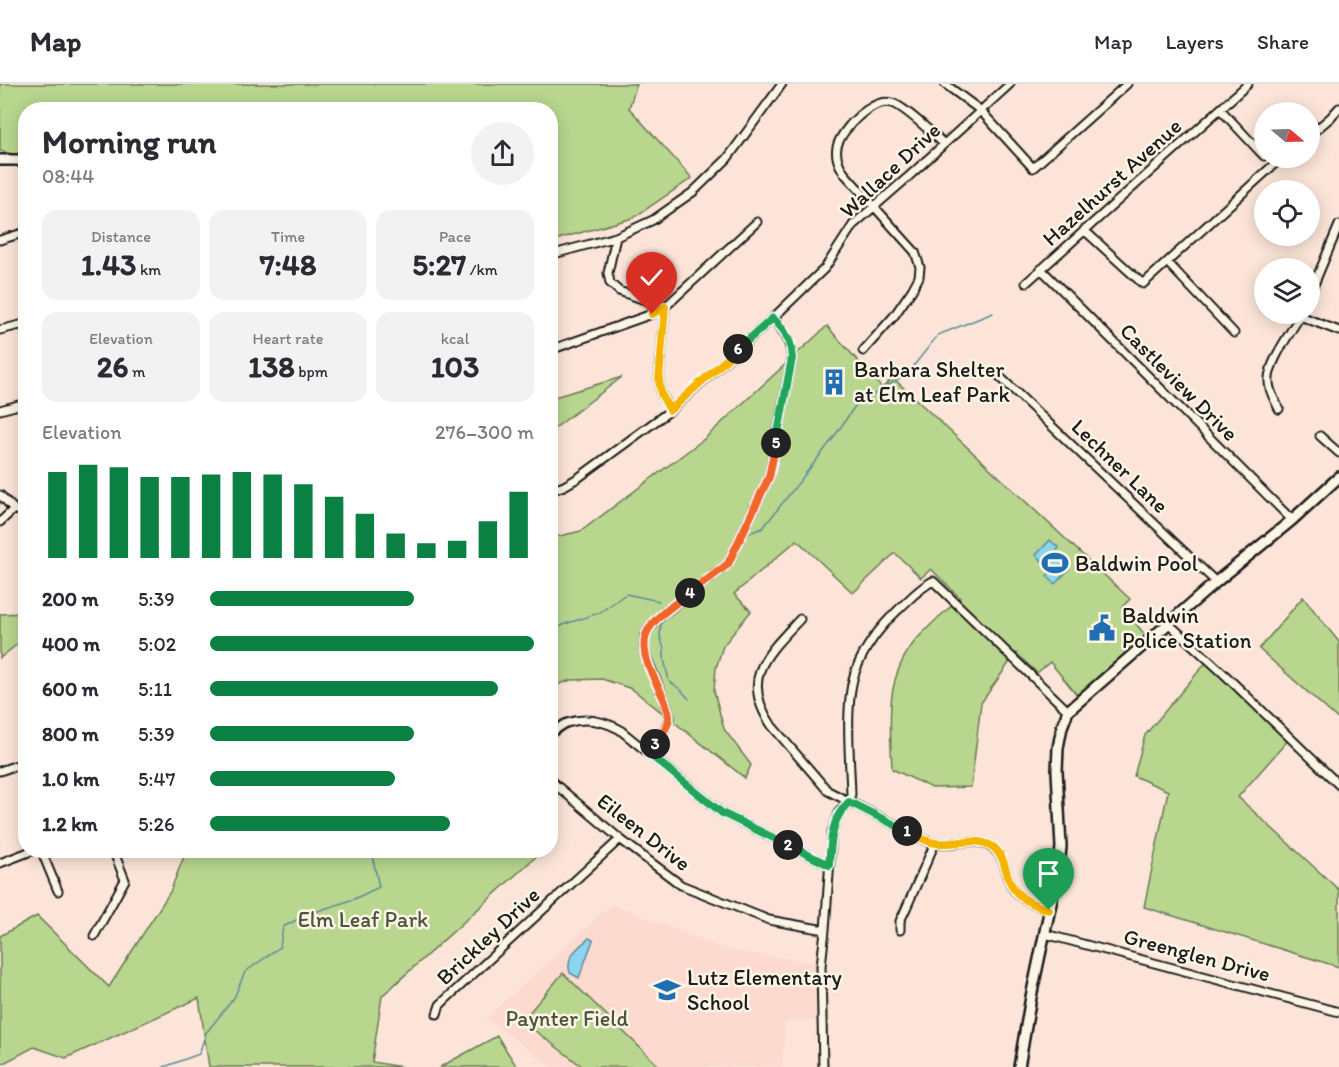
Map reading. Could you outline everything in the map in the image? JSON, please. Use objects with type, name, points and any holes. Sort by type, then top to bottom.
[{"type":"street","points":[[945,84],[980,110],[1034,168],[1127,84]]},
{"type":"street","name":"Wallace Drive","points":[[558,488],[578,478],[670,410],[773,318],[825,268],[853,225],[1010,84]]},
{"type":"street","name":"Hazelhurst Avenue","points":[[1026,283],[1248,84]]},
{"type":"street","points":[[558,253],[616,237],[654,220],[693,192],[727,159],[777,86]]},
{"type":"street","points":[[862,351],[894,316],[912,290],[919,277],[920,267],[915,252],[841,168],[838,163],[837,148],[848,127],[870,107],[891,102],[901,107],[944,144]]},
{"type":"street","points":[[1320,126],[1339,108]]},
{"type":"street","points":[[1221,110],[1254,145]]},
{"type":"street","points":[[0,160],[18,160]]},
{"type":"street","points":[[1084,230],[1143,284],[1269,168]]},
{"type":"street","points":[[558,347],[652,314],[665,307],[757,222]]},
{"type":"street","points":[[1320,270],[1339,225]]},
{"type":"street","points":[[0,240],[18,234]]},
{"type":"street","points":[[616,237],[608,273],[610,283],[619,291],[665,307]]},
{"type":"street","points":[[1329,249],[1339,248]]},
{"type":"street","points":[[1167,262],[1234,333]]},
{"type":"street","name":"Castleview Drive","points":[[1041,269],[1292,520]]},
{"type":"street","points":[[665,307],[659,380],[661,394],[670,410]]},
{"type":"street","points":[[648,753],[664,731],[670,718],[646,657],[645,636],[662,615],[728,564],[769,477],[792,358],[790,343],[773,318]]},
{"type":"street","points":[[1320,323],[1339,331]]},
{"type":"street","points":[[0,330],[18,324]]},
{"type":"street","points":[[1279,409],[1268,380],[1270,368],[1295,324]]},
{"type":"street","name":"Lechner Lane","points":[[999,376],[1216,582]]},
{"type":"street","points":[[0,410],[18,405]]},
{"type":"street","points":[[1320,436],[1339,453]]},
{"type":"street","points":[[1019,1067],[1031,997],[1059,866],[1061,847],[1058,748],[1068,711],[1216,582],[1292,520],[1339,477]]},
{"type":"street","points":[[0,495],[18,511]]},
{"type":"street","points":[[0,522],[14,509]]},
{"type":"street","points":[[823,1067],[821,966],[832,832],[840,810],[849,802],[851,794],[849,719],[855,672],[863,654],[884,623],[922,586],[933,581],[1068,711]]},
{"type":"street","points":[[800,619],[769,654],[756,682],[764,715],[772,726],[828,791],[935,843],[980,842],[994,848],[1005,864],[1015,891],[1025,899],[1049,910]]},
{"type":"street","points":[[1168,623],[1339,785]]},
{"type":"street","points":[[558,728],[565,723],[594,720],[619,729],[722,813],[829,865]]},
{"type":"street","points":[[0,771],[18,765]]},
{"type":"street","name":"Eileen Drive","points":[[558,787],[681,885],[769,921],[825,930]]},
{"type":"street","name":"Brickley Drive","points":[[437,1014],[444,1000],[620,838]]},
{"type":"street","points":[[900,930],[900,921],[935,843]]},
{"type":"street","points":[[0,863],[18,856]]},
{"type":"street","points":[[44,858],[58,891]]},
{"type":"street","points":[[94,936],[125,880],[116,858]]},
{"type":"street","name":"Greenglen Drive","points":[[1045,934],[1339,1012]]},
{"type":"shaded area","name":"Lutz Elementary School","points":[[612,904],[728,950],[816,963],[817,1021],[785,1022],[782,1067],[551,1067],[486,1018]]},
{"type":"green space","points":[[0,84],[637,84],[629,108],[692,178],[633,218],[558,239],[558,102],[18,102],[18,155],[0,151]]},
{"type":"green space","points":[[827,326],[882,388],[893,378],[1130,599],[1122,607],[1146,636],[1077,695],[1050,662],[1037,673],[1016,653],[981,703],[971,787],[932,788],[892,769],[891,701],[898,670],[916,640],[960,598],[931,569],[921,578],[895,553],[853,593],[797,540],[734,594],[751,611],[723,646],[716,668],[714,691],[724,729],[751,765],[745,778],[632,689],[602,679],[571,680],[558,685],[558,536],[581,531],[704,439]]},
{"type":"green space","points":[[622,377],[558,426],[558,396]]},
{"type":"green space","points":[[1303,597],[1339,642],[1339,720],[1259,649]]},
{"type":"green space","points":[[18,613],[18,644],[0,658],[0,614]]},
{"type":"green space","points":[[1208,660],[1290,738],[1238,797],[1339,890],[1339,967],[1144,907],[1168,791],[1134,776],[1145,735]]},
{"type":"green space","name":"Elm Leaf Park","points":[[183,858],[534,858],[382,996],[372,1062],[402,1067],[209,1067],[199,998],[66,1058],[34,1047],[0,1065],[0,936],[37,916],[109,987],[170,892]]},
{"type":"green space","name":"Paynter Field","points":[[563,973],[660,1067],[583,1067],[522,1021]]},
{"type":"green space","points":[[497,1036],[517,1067],[440,1067]]},
{"type":"water","name":"Baldwin Pool","points":[[1050,540],[1059,548],[1052,556],[1056,555],[1070,568],[1055,584],[1047,576],[1052,570],[1036,555]]},
{"type":"water","points":[[589,938],[593,940],[579,978],[570,973],[569,962],[576,949]]},
{"type":"waterway","points":[[749,533],[763,528],[832,440],[855,406],[908,373],[938,335],[993,313]]},
{"type":"waterway","points":[[558,628],[599,613],[626,594],[659,601]]},
{"type":"waterway","points":[[661,623],[660,636],[669,681],[689,699]]},
{"type":"waterway","points":[[164,1067],[199,1054],[206,1033],[234,998],[245,972],[280,947],[283,927],[306,915],[354,899],[379,887],[374,858]]},
{"type":"place","name":"Barbara Shelter at Elm Leaf Park","points":[[834,382]]},
{"type":"place","name":"Baldwin Pool","points":[[1055,563]]},
{"type":"place","name":"Baldwin Police Station","points":[[1102,628]]},
{"type":"place","name":"Lutz Elementary School","points":[[667,990]]},
{"type":"route","points":[[652,314],[665,307],[659,380],[661,394],[670,410],[773,318],[790,343],[792,358],[769,477],[728,564],[662,615],[645,636],[646,657],[670,718],[664,731],[648,753],[728,817],[829,865],[832,832],[840,810],[849,802],[925,840],[935,843],[980,842],[987,844],[994,848],[1005,864],[1015,891],[1025,899],[1049,910]]}]
